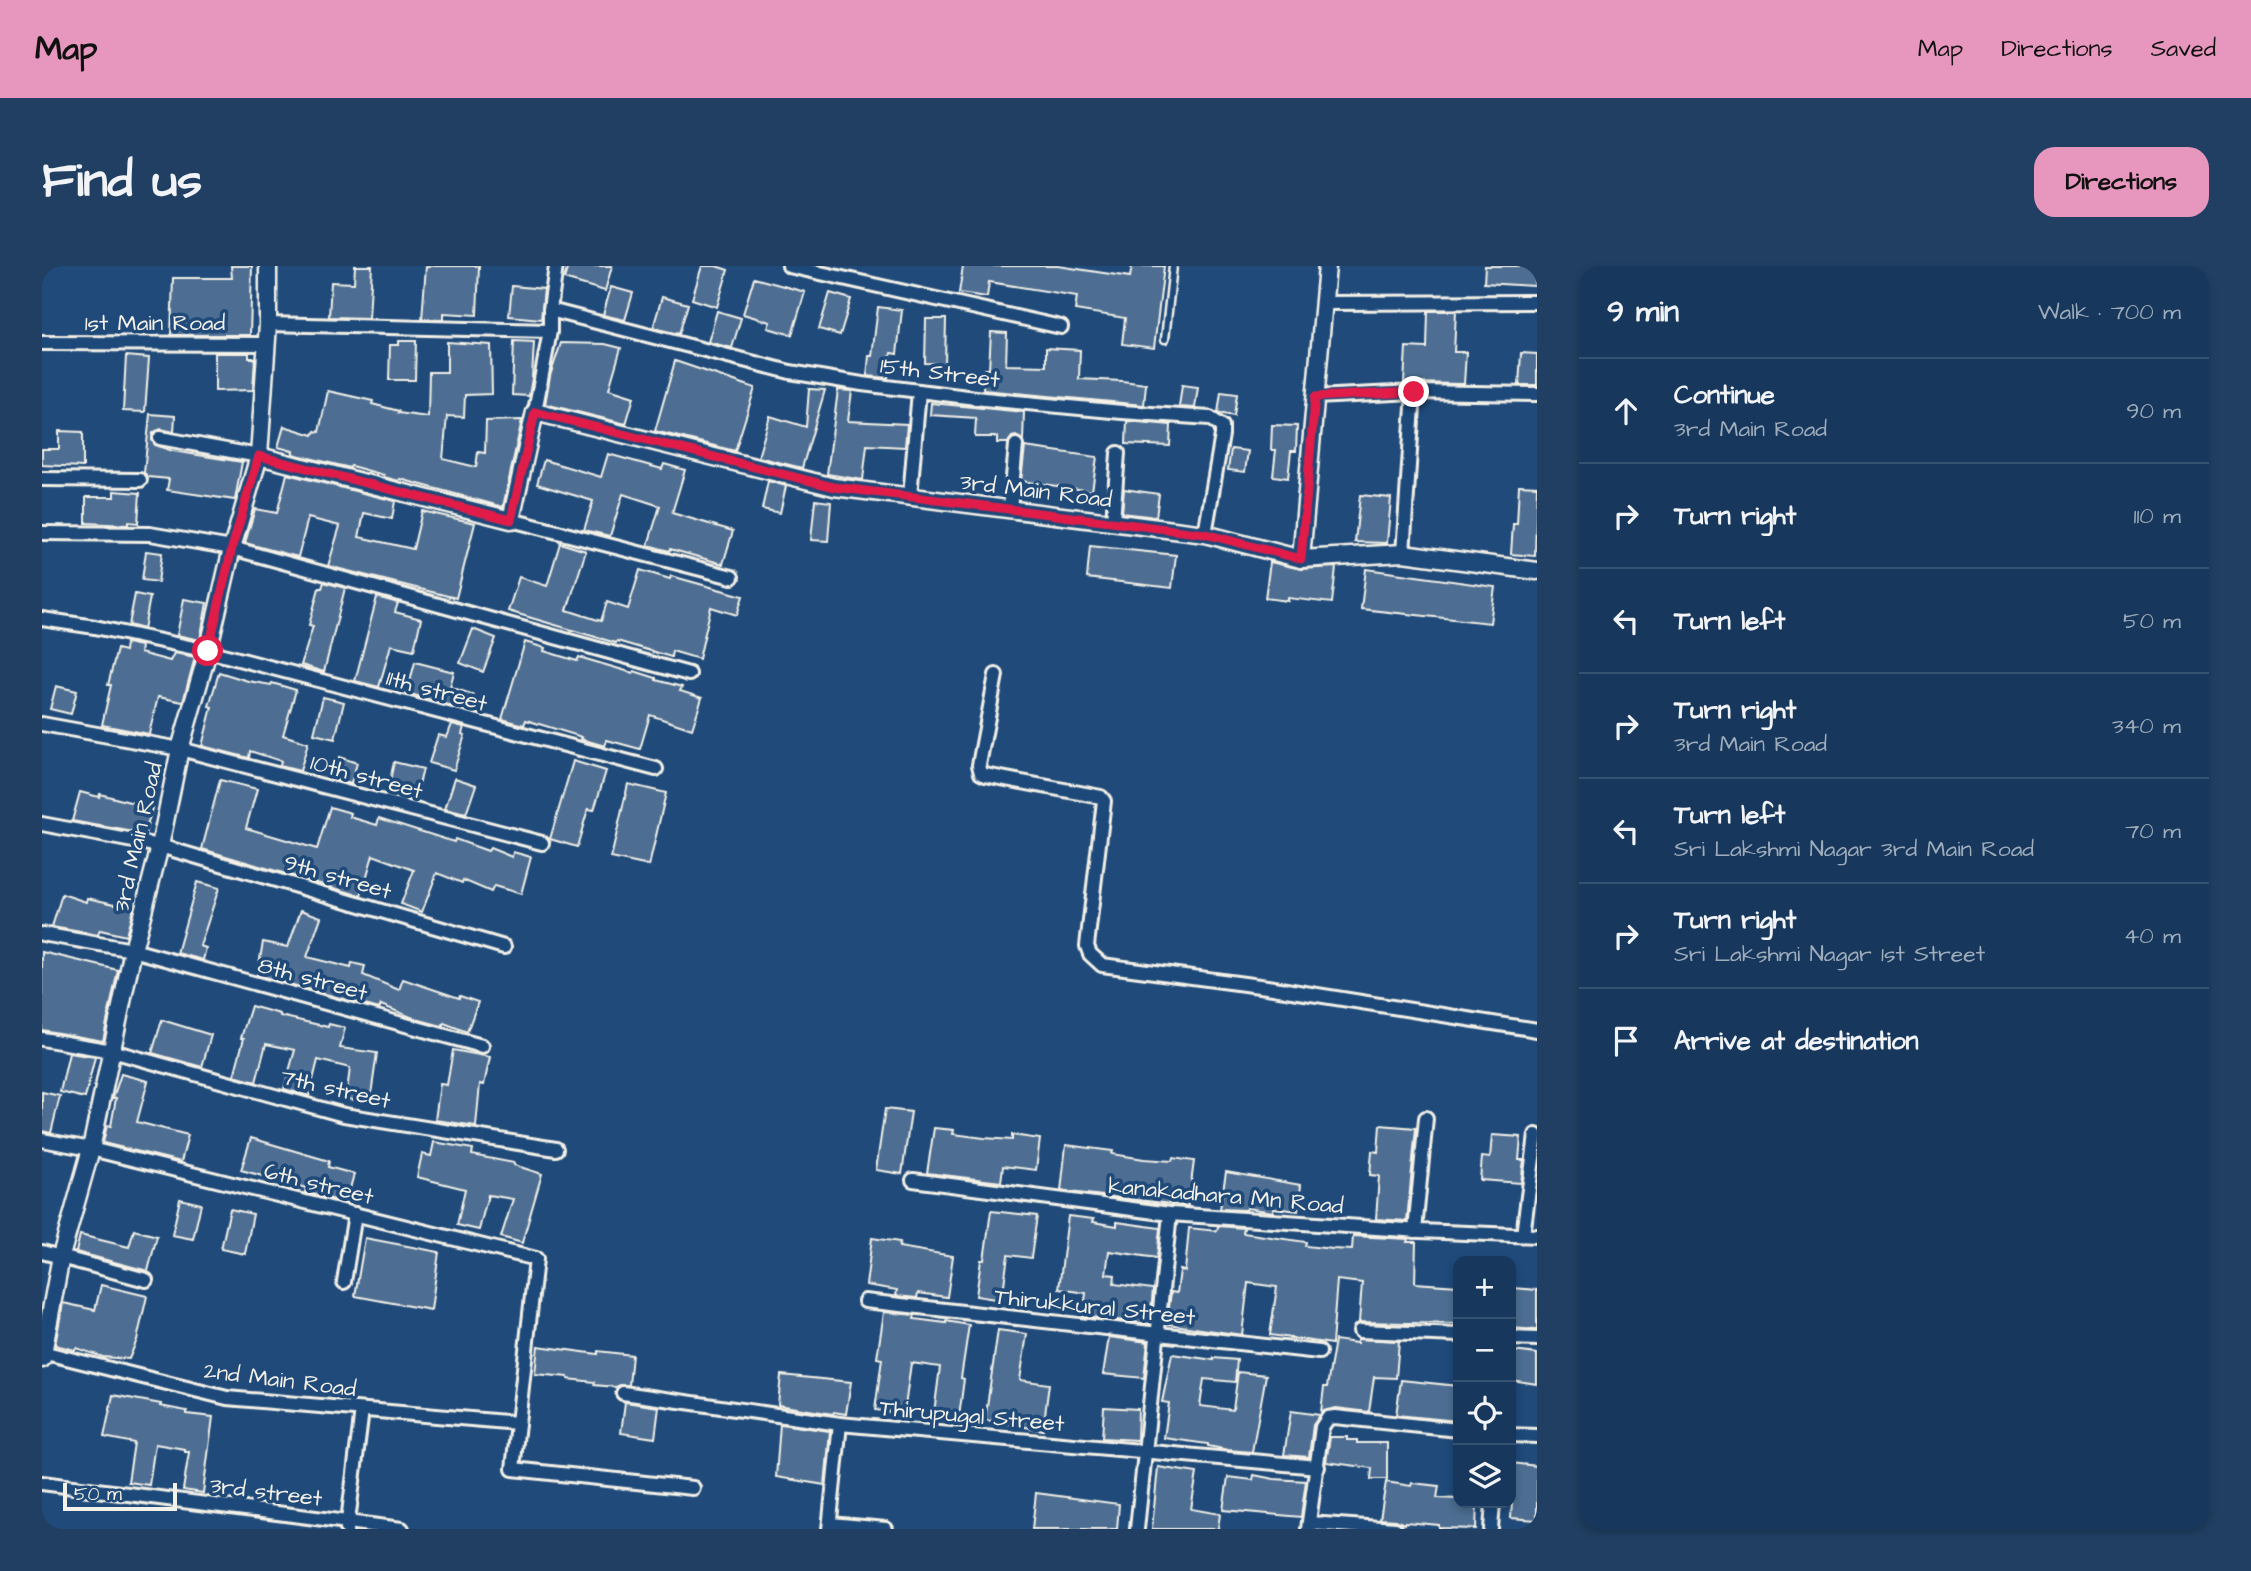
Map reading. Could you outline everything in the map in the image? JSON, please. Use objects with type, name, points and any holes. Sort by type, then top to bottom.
[{"type":"street","name":"3rd Main Road","points":[[42,1355],[61,1256],[91,1149],[133,950],[160,846],[180,748],[259,456],[268,324],[268,266]]},
{"type":"street","points":[[511,520],[550,331],[556,266]]},
{"type":"street","points":[[789,266],[1061,327]]},
{"type":"street","points":[[1301,559],[1327,266]]},
{"type":"street","points":[[1324,303],[1537,302]]},
{"type":"street","name":"15th Street","points":[[550,310],[790,372],[919,391],[1122,412],[1210,418],[1222,426],[1222,435],[1205,534]]},
{"type":"street","points":[[268,324],[550,331]]},
{"type":"street","name":"1st Main Road","points":[[42,343],[267,344]]},
{"type":"street","points":[[910,497],[919,391]]},
{"type":"street","points":[[1315,397],[1414,392],[1537,394]]},
{"type":"street","points":[[1403,552],[1414,392]]},
{"type":"street","name":"3rd Main Road","points":[[535,412],[834,487],[1205,534],[1301,559],[1403,552],[1537,572]]},
{"type":"street","points":[[160,438],[259,456],[732,577]]},
{"type":"street","points":[[1010,509],[1016,445]]},
{"type":"street","points":[[1113,523],[1118,453]]},
{"type":"street","points":[[42,479],[140,480]]},
{"type":"street","points":[[42,533],[150,534],[232,548],[689,674]]},
{"type":"street","name":"11th street","points":[[42,619],[208,651],[656,769]]},
{"type":"street","points":[[996,675],[979,765],[981,773],[1101,797],[1104,801],[1087,946],[1090,954],[1102,965],[1267,987],[1537,1030]]},
{"type":"street","name":"10th street","points":[[42,724],[180,748],[542,843]]},
{"type":"street","name":"9th street","points":[[42,824],[160,846],[504,947]]},
{"type":"street","name":"8th street","points":[[42,934],[133,950],[482,1046]]},
{"type":"street","name":"7th street","points":[[42,1039],[112,1051],[344,1115],[556,1149]]},
{"type":"street","points":[[1415,1231],[1426,1118]]},
{"type":"street","points":[[1523,1235],[1536,1135]]},
{"type":"street","points":[[42,1140],[91,1149]]},
{"type":"street","name":"6th street","points":[[91,1149],[536,1259],[518,1423]]},
{"type":"street","name":"kanakadhara Mn Road","points":[[913,1180],[1170,1214],[1415,1231],[1537,1236]]},
{"type":"street","points":[[344,1282],[355,1214]]},
{"type":"street","points":[[1137,1529],[1170,1214]]},
{"type":"street","points":[[42,1252],[146,1280]]},
{"type":"street","name":"Thirukkural Street","points":[[865,1301],[1319,1352]]},
{"type":"street","points":[[1360,1331],[1453,1335]]},
{"type":"street","points":[[1516,1338],[1537,1339]]},
{"type":"street","name":"2nd Main Road","points":[[42,1355],[227,1398],[518,1423]]},
{"type":"street","name":"Thirupugal Street","points":[[623,1393],[840,1424],[1318,1467]]},
{"type":"street","points":[[347,1526],[362,1410]]},
{"type":"street","points":[[1395,1529],[1308,1526],[1322,1427],[1328,1418],[1335,1417],[1453,1429]]},
{"type":"street","points":[[518,1423],[513,1469],[692,1488]]},
{"type":"street","points":[[840,1424],[829,1526],[886,1529]]},
{"type":"street","points":[[1516,1435],[1537,1436]]},
{"type":"street","name":"3rd street","points":[[42,1483],[347,1526],[402,1529]]},
{"type":"street","points":[[1491,1529],[1493,1508]]},
{"type":"lane","points":[[1165,339],[1173,266]]},
{"type":"building","points":[[231,266],[252,266],[250,335],[171,335],[173,278],[232,278]]},
{"type":"building","points":[[355,266],[372,266],[369,318],[329,317],[331,282],[354,283]]},
{"type":"building","points":[[426,266],[479,266],[477,315],[444,313],[444,320],[422,319]]},
{"type":"building","points":[[568,266],[612,266],[605,291],[564,279]]},
{"type":"building","points":[[702,266],[716,266],[728,270],[717,307],[692,299]]},
{"type":"building","points":[[963,266],[1058,266],[1130,277],[1132,266],[1164,266],[1154,348],[1122,344],[1125,318],[1075,310],[1077,296],[989,282],[987,297],[959,293]]},
{"type":"building","points":[[1485,266],[1536,266],[1535,286],[1484,283]]},
{"type":"building","points":[[754,278],[805,292],[792,335],[768,328],[770,322],[743,314]]},
{"type":"building","points":[[512,286],[544,289],[541,319],[509,316]]},
{"type":"building","points":[[611,287],[633,293],[625,320],[603,315]]},
{"type":"building","points":[[830,293],[851,299],[840,335],[819,329]]},
{"type":"building","points":[[662,297],[688,304],[679,334],[653,328]]},
{"type":"building","points":[[878,307],[902,310],[897,354],[891,353],[888,378],[867,376]]},
{"type":"building","points":[[717,311],[741,318],[732,348],[708,342]]},
{"type":"building","points":[[1428,311],[1456,311],[1454,352],[1466,352],[1464,384],[1404,383],[1406,347],[1427,348]]},
{"type":"building","points":[[926,319],[946,319],[945,364],[925,363]]},
{"type":"building","points":[[991,332],[1007,333],[1006,365],[1046,366],[1046,348],[1080,350],[1079,379],[1146,384],[1144,405],[983,390],[984,369],[989,369]]},
{"type":"building","points":[[399,341],[416,341],[415,380],[389,380],[390,345],[399,345]]},
{"type":"building","points":[[514,341],[534,342],[529,396],[512,395]]},
{"type":"building","points":[[447,342],[491,345],[492,394],[465,395],[464,417],[447,416],[443,459],[476,467],[478,452],[485,453],[486,421],[522,420],[503,507],[351,466],[350,468],[293,454],[293,451],[278,447],[284,426],[313,435],[315,431],[319,432],[328,391],[373,401],[372,404],[399,411],[398,413],[428,417],[429,372],[447,372]]},
{"type":"building","points":[[561,343],[605,344],[621,348],[609,389],[634,397],[626,424],[545,404],[550,376]]},
{"type":"building","points":[[215,353],[249,353],[249,358],[255,358],[253,390],[215,391]]},
{"type":"building","points":[[1521,353],[1537,354],[1537,385],[1519,385]]},
{"type":"building","points":[[126,356],[149,358],[145,412],[123,411]]},
{"type":"building","points":[[675,361],[755,388],[735,451],[655,431]]},
{"type":"building","points":[[1182,385],[1198,387],[1195,408],[1179,407]]},
{"type":"building","points":[[809,389],[825,390],[802,468],[758,457],[770,416],[806,427]]},
{"type":"building","points":[[838,390],[852,391],[848,421],[907,424],[905,447],[867,445],[863,480],[827,474]]},
{"type":"building","points":[[1221,392],[1237,394],[1234,416],[1218,413]]},
{"type":"building","points":[[931,403],[1024,412],[1023,441],[1016,436],[1008,443],[997,443],[997,437],[975,437],[976,418],[930,415]]},
{"type":"building","points":[[150,414],[175,416],[174,432],[161,429],[153,433],[152,440],[155,445],[173,451],[242,462],[235,500],[167,490],[169,479],[148,477],[144,473]]},
{"type":"building","points":[[1127,421],[1171,425],[1170,446],[1126,444]]},
{"type":"building","points":[[1272,425],[1297,426],[1296,451],[1291,451],[1288,478],[1273,476],[1276,450],[1271,450]]},
{"type":"building","points":[[59,431],[83,432],[83,467],[42,465],[42,449],[59,449]]},
{"type":"building","points":[[1025,447],[1097,457],[1092,491],[1021,481]]},
{"type":"building","points":[[1231,449],[1248,451],[1245,472],[1228,470]]},
{"type":"building","points":[[608,454],[662,469],[664,464],[685,470],[672,513],[733,531],[723,564],[648,545],[660,506],[623,494],[610,536],[584,530],[593,501],[537,484],[544,460],[601,477]]},
{"type":"building","points":[[287,474],[395,501],[392,519],[364,513],[359,537],[413,549],[422,511],[475,523],[456,598],[328,566],[340,526],[308,518],[298,557],[245,543],[255,509],[277,513]]},
{"type":"building","points":[[768,481],[786,486],[780,513],[762,509]]},
{"type":"building","points":[[1519,485],[1537,486],[1535,556],[1511,554],[1513,524],[1517,524]]},
{"type":"building","points":[[1124,489],[1159,494],[1156,517],[1122,513]]},
{"type":"building","points":[[114,491],[140,493],[138,523],[86,523],[86,497],[114,497]]},
{"type":"building","points":[[1360,495],[1391,498],[1387,543],[1355,542]]},
{"type":"building","points":[[815,500],[831,502],[828,541],[811,540]]},
{"type":"building","points":[[560,543],[586,551],[567,610],[601,621],[607,602],[628,609],[640,570],[743,596],[737,615],[711,607],[699,659],[672,651],[671,657],[508,611],[519,577],[547,586]]},
{"type":"building","points":[[1090,546],[1176,555],[1172,588],[1087,578]]},
{"type":"building","points":[[146,551],[162,553],[158,582],[142,580]]},
{"type":"building","points":[[1270,562],[1301,569],[1336,567],[1332,603],[1265,598]]},
{"type":"building","points":[[1366,569],[1495,587],[1490,623],[1361,609]]},
{"type":"building","points":[[324,582],[345,588],[324,672],[301,665],[313,626],[309,625],[319,588],[322,588]]},
{"type":"building","points":[[135,594],[150,597],[144,629],[129,625]]},
{"type":"building","points":[[377,597],[398,603],[395,612],[421,619],[414,650],[391,645],[379,687],[355,681]]},
{"type":"building","points":[[184,599],[207,603],[200,640],[177,635]]},
{"type":"building","points":[[473,629],[496,638],[483,672],[460,663]]},
{"type":"building","points":[[525,642],[577,661],[579,657],[682,687],[680,691],[702,698],[692,729],[650,715],[640,749],[607,740],[605,746],[526,720],[524,725],[502,719]]},
{"type":"building","points":[[126,643],[141,646],[140,653],[170,661],[174,653],[195,657],[183,702],[158,697],[149,734],[102,725],[117,649],[125,651]]},
{"type":"building","points":[[415,662],[454,672],[450,687],[474,695],[469,711],[407,693]]},
{"type":"building","points":[[219,672],[248,681],[272,683],[296,690],[283,735],[308,743],[300,771],[280,766],[281,761],[250,751],[249,758],[202,746],[212,707],[209,706]]},
{"type":"building","points":[[56,686],[77,691],[71,714],[50,709]]},
{"type":"building","points":[[323,697],[344,702],[335,739],[314,734]]},
{"type":"building","points":[[452,724],[464,727],[462,734],[465,735],[454,770],[429,763],[438,735],[447,737]]},
{"type":"building","points":[[339,757],[357,763],[351,784],[332,779]]},
{"type":"building","points":[[573,761],[606,771],[594,810],[588,809],[577,847],[550,839]]},
{"type":"building","points":[[394,762],[423,769],[415,801],[387,794]]},
{"type":"building","points":[[455,778],[476,785],[466,814],[445,809]]},
{"type":"building","points":[[220,780],[257,789],[246,828],[317,849],[330,807],[351,813],[350,817],[377,825],[379,818],[488,851],[490,848],[512,857],[513,852],[531,857],[521,894],[494,886],[491,892],[437,873],[422,912],[401,904],[414,870],[373,855],[361,896],[202,849]]},
{"type":"building","points":[[628,784],[666,793],[649,866],[611,858]]},
{"type":"building","points":[[80,792],[99,797],[100,794],[152,808],[145,834],[72,821]]},
{"type":"building","points":[[197,882],[219,888],[200,946],[206,948],[203,960],[177,953]]},
{"type":"building","points":[[62,894],[86,902],[87,898],[133,908],[126,936],[100,930],[98,935],[52,927]]},
{"type":"building","points":[[301,910],[321,917],[307,957],[351,968],[352,963],[365,966],[363,975],[399,990],[403,979],[478,1002],[467,1032],[444,1023],[442,1026],[416,1019],[381,1005],[379,1009],[257,975],[263,942],[288,947]]},
{"type":"building","points":[[42,952],[118,970],[103,1041],[42,1030]]},
{"type":"building","points":[[251,1006],[280,1016],[328,1027],[329,1024],[345,1028],[340,1048],[377,1053],[370,1102],[346,1099],[350,1068],[318,1060],[309,1096],[284,1089],[295,1050],[266,1044],[256,1082],[234,1076],[244,1038],[241,1038]]},
{"type":"building","points":[[162,1020],[211,1035],[202,1067],[152,1053]]},
{"type":"building","points":[[453,1050],[490,1057],[484,1085],[480,1084],[476,1126],[435,1120],[440,1084],[447,1085]]},
{"type":"building","points":[[69,1053],[95,1057],[85,1098],[60,1092]]},
{"type":"building","points":[[121,1074],[148,1081],[137,1122],[188,1135],[181,1162],[103,1143],[107,1125],[111,1126],[116,1098],[113,1098]]},
{"type":"building","points":[[42,1092],[60,1096],[51,1133],[42,1131]]},
{"type":"building","points":[[885,1109],[911,1112],[902,1174],[876,1170]]},
{"type":"building","points":[[1380,1125],[1416,1128],[1407,1221],[1376,1219],[1379,1176],[1370,1175],[1372,1151],[1378,1152]]},
{"type":"building","points":[[934,1128],[954,1130],[953,1134],[984,1138],[1012,1140],[1012,1135],[1040,1139],[1036,1170],[1003,1166],[1001,1182],[927,1173]]},
{"type":"building","points":[[1492,1135],[1521,1137],[1519,1160],[1524,1160],[1521,1183],[1480,1180],[1482,1157],[1490,1158]]},
{"type":"building","points":[[251,1138],[329,1161],[328,1167],[354,1174],[346,1203],[305,1192],[306,1188],[241,1170]]},
{"type":"building","points":[[434,1142],[473,1149],[472,1155],[514,1163],[542,1174],[522,1243],[501,1237],[513,1199],[488,1195],[479,1230],[457,1225],[465,1189],[417,1177],[422,1154],[431,1156]]},
{"type":"building","points":[[1066,1145],[1113,1151],[1112,1154],[1144,1159],[1172,1161],[1173,1158],[1194,1161],[1188,1206],[1061,1191]]},
{"type":"building","points":[[1226,1172],[1301,1185],[1298,1211],[1273,1208],[1273,1212],[1247,1208],[1220,1209]]},
{"type":"building","points":[[180,1199],[201,1204],[193,1239],[172,1235]]},
{"type":"building","points":[[230,1209],[253,1214],[245,1254],[221,1249]]},
{"type":"building","points":[[991,1211],[1037,1216],[1031,1258],[1008,1255],[1002,1300],[976,1296]]},
{"type":"building","points":[[1068,1216],[1094,1219],[1093,1222],[1117,1226],[1117,1222],[1160,1228],[1157,1258],[1109,1251],[1106,1274],[1115,1275],[1114,1284],[1153,1289],[1150,1324],[1083,1316],[1086,1293],[1059,1289]]},
{"type":"building","points":[[1218,1226],[1244,1228],[1243,1233],[1306,1242],[1305,1246],[1333,1249],[1352,1250],[1353,1236],[1408,1239],[1407,1242],[1416,1242],[1415,1283],[1453,1286],[1453,1324],[1359,1322],[1362,1283],[1337,1280],[1332,1344],[1270,1335],[1277,1287],[1248,1283],[1242,1335],[1167,1324],[1171,1292],[1177,1293],[1180,1270],[1185,1271],[1189,1228],[1217,1231]]},
{"type":"building","points":[[134,1230],[157,1236],[148,1271],[76,1252],[80,1235],[129,1247]]},
{"type":"building","points":[[365,1238],[439,1252],[431,1310],[355,1296]]},
{"type":"building","points":[[872,1238],[900,1242],[899,1247],[953,1256],[947,1297],[918,1293],[917,1298],[896,1296],[897,1290],[866,1285]]},
{"type":"building","points":[[101,1285],[147,1296],[137,1340],[129,1359],[103,1357],[76,1348],[75,1350],[55,1345],[63,1303],[95,1310]]},
{"type":"building","points":[[1516,1288],[1537,1290],[1537,1330],[1516,1328]]},
{"type":"building","points":[[884,1312],[915,1315],[914,1319],[969,1325],[961,1378],[964,1379],[959,1417],[934,1413],[940,1367],[911,1363],[904,1414],[875,1410],[882,1359],[877,1358]]},
{"type":"building","points":[[998,1330],[1027,1334],[1020,1380],[1049,1384],[1043,1430],[985,1420]]},
{"type":"building","points":[[1109,1337],[1148,1342],[1144,1378],[1103,1374]]},
{"type":"building","points":[[1357,1339],[1399,1341],[1396,1378],[1374,1377],[1369,1412],[1336,1408],[1321,1412],[1335,1340],[1357,1343]]},
{"type":"building","points":[[538,1346],[598,1354],[598,1351],[632,1355],[629,1385],[594,1385],[595,1382],[535,1374]]},
{"type":"building","points":[[1516,1351],[1537,1354],[1537,1384],[1516,1381]]},
{"type":"building","points":[[1172,1354],[1214,1360],[1237,1360],[1235,1382],[1204,1379],[1200,1406],[1233,1410],[1238,1372],[1266,1375],[1252,1452],[1164,1438],[1169,1403],[1162,1402]]},
{"type":"building","points":[[781,1375],[851,1382],[846,1414],[778,1405]]},
{"type":"building","points":[[1401,1380],[1453,1385],[1453,1421],[1396,1415]]},
{"type":"building","points":[[113,1395],[161,1404],[160,1406],[187,1411],[187,1414],[213,1417],[203,1493],[183,1490],[189,1452],[155,1444],[149,1485],[128,1482],[134,1443],[104,1437]]},
{"type":"building","points":[[625,1402],[659,1407],[655,1438],[621,1433]]},
{"type":"building","points":[[1104,1407],[1138,1409],[1137,1440],[1102,1438]]},
{"type":"building","points":[[1291,1411],[1320,1415],[1313,1425],[1309,1457],[1284,1455]]},
{"type":"building","points":[[780,1424],[830,1431],[825,1485],[776,1477]]},
{"type":"building","points":[[1330,1437],[1347,1437],[1347,1440],[1357,1440],[1357,1443],[1387,1443],[1387,1479],[1371,1479],[1372,1468],[1326,1462]]},
{"type":"building","points":[[1516,1464],[1537,1466],[1537,1520],[1511,1518],[1512,1508],[1516,1508]]},
{"type":"building","points":[[1158,1467],[1197,1473],[1191,1509],[1220,1514],[1218,1529],[1152,1529]]},
{"type":"building","points":[[1254,1475],[1306,1481],[1301,1517],[1223,1510],[1228,1477],[1253,1480]]},
{"type":"building","points":[[1386,1482],[1411,1486],[1412,1483],[1439,1486],[1437,1498],[1453,1499],[1453,1508],[1477,1508],[1476,1529],[1439,1528],[1439,1525],[1404,1524],[1396,1520],[1380,1519]]},
{"type":"building","points":[[1036,1493],[1119,1504],[1117,1529],[1032,1529]]},
{"type":"route","points":[[208,651],[232,548],[259,456],[511,520],[535,412],[834,487],[1205,534],[1301,559],[1315,397],[1414,392]]}]
